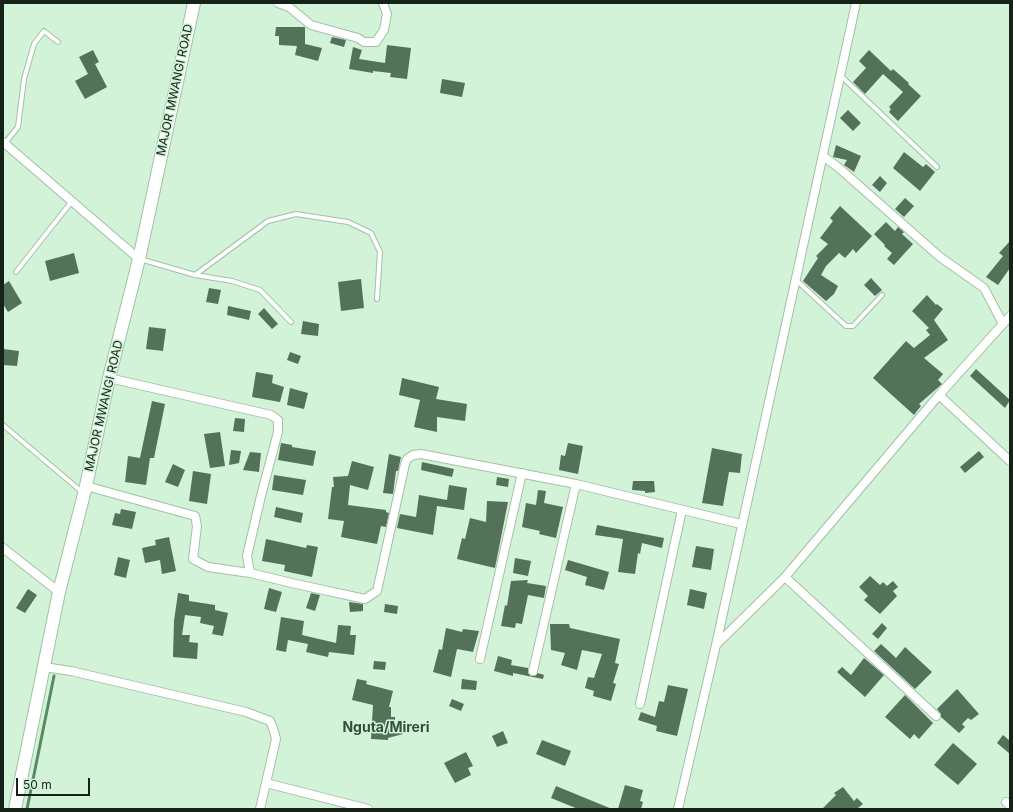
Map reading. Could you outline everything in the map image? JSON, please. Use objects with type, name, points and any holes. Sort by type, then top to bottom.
[{"type":"street","name":"MAJOR MWANGI ROAD","points":[[15,809],[59,592],[85,490],[109,378],[139,259],[194,3]]},
{"type":"street","points":[[278,3],[289,7],[311,25],[358,38],[364,42],[376,42],[384,30],[387,14],[383,3]]},
{"type":"street","points":[[678,809],[716,645],[741,524],[856,3]]},
{"type":"street","points":[[4,143],[73,200],[139,259]]},
{"type":"street","points":[[823,156],[839,168],[940,257],[984,288],[1003,324]]},
{"type":"street","points":[[716,645],[785,577],[939,395],[1010,316]]},
{"type":"street","points":[[109,378],[271,415],[278,420],[278,432],[247,556],[250,573]]},
{"type":"street","points":[[939,395],[1010,461]]},
{"type":"street","points":[[85,490],[195,516],[197,526],[193,559],[208,567],[250,573],[365,599],[377,591],[407,459],[413,455],[421,454],[576,484],[741,524]]},
{"type":"street","points":[[480,659],[522,473]]},
{"type":"street","points":[[533,671],[576,484]]},
{"type":"street","points":[[640,704],[682,510]]},
{"type":"street","points":[[3,548],[59,592]]},
{"type":"street","points":[[785,577],[936,716]]},
{"type":"street","points":[[44,667],[71,671],[246,712],[270,721],[276,738],[260,809]]},
{"type":"street","points":[[266,783],[368,809]]},
{"type":"lane","points":[[4,143],[18,127],[24,79],[34,44],[44,31],[58,42]]},
{"type":"lane","points":[[841,76],[937,167]]},
{"type":"lane","points":[[16,272],[73,200]]},
{"type":"lane","points":[[195,275],[268,221],[296,214],[348,222],[371,233],[380,252],[377,299]]},
{"type":"lane","points":[[139,259],[195,275],[232,281],[260,290],[291,322]]},
{"type":"lane","points":[[795,280],[846,326],[854,326],[882,296]]},
{"type":"lane","points":[[3,425],[85,490]]},
{"type":"building","points":[[276,27],[305,27],[305,44],[322,48],[318,61],[295,55],[297,46],[279,45],[279,36],[275,36]]},
{"type":"building","points":[[332,37],[346,40],[344,47],[330,43]]},
{"type":"building","points":[[387,45],[411,48],[407,79],[390,77],[391,73],[373,71],[373,73],[349,69],[353,47],[362,50],[359,59],[385,63]]},
{"type":"building","points":[[93,50],[99,62],[95,64],[107,87],[85,99],[75,81],[88,74],[79,57]]},
{"type":"building","points":[[869,50],[891,71],[893,69],[909,83],[908,84],[921,96],[898,121],[889,112],[891,109],[889,107],[903,92],[883,74],[865,94],[853,82],[866,68],[859,61]]},
{"type":"building","points":[[442,79],[465,83],[462,97],[440,93]]},
{"type":"building","points":[[848,110],[861,123],[853,131],[840,118]]},
{"type":"building","points":[[836,145],[861,156],[854,172],[844,165],[847,160],[833,157]]},
{"type":"building","points":[[904,152],[923,167],[926,164],[935,172],[920,191],[893,168]]},
{"type":"building","points":[[880,176],[887,183],[880,192],[872,185]]},
{"type":"building","points":[[905,198],[914,206],[904,217],[895,209]]},
{"type":"building","points":[[840,206],[872,236],[856,253],[853,249],[845,258],[839,253],[826,266],[821,275],[838,286],[834,294],[826,301],[803,281],[818,258],[816,256],[828,244],[820,238],[833,221],[830,218]]},
{"type":"building","points":[[886,222],[895,231],[898,227],[904,232],[902,234],[913,244],[894,265],[887,259],[892,253],[874,234]]},
{"type":"building","points":[[1010,241],[1010,268],[998,285],[986,277],[1003,256],[999,253]]},
{"type":"building","points":[[74,253],[79,273],[50,281],[45,261]]},
{"type":"building","points":[[871,278],[882,290],[875,296],[864,285]]},
{"type":"building","points":[[361,279],[364,308],[341,311],[338,282]]},
{"type":"building","points":[[9,281],[22,303],[8,312],[3,304],[3,285]]},
{"type":"building","points":[[209,288],[221,290],[218,304],[206,302]]},
{"type":"building","points":[[927,295],[936,305],[937,304],[943,309],[934,320],[948,340],[924,358],[943,374],[938,380],[942,384],[919,404],[921,406],[914,415],[873,378],[906,341],[914,348],[930,335],[926,330],[929,328],[912,311]]},
{"type":"building","points":[[228,306],[251,311],[249,320],[227,315]]},
{"type":"building","points":[[264,308],[278,324],[272,329],[258,314]]},
{"type":"building","points":[[303,321],[319,324],[318,336],[301,334]]},
{"type":"building","points":[[149,327],[166,329],[163,351],[146,349]]},
{"type":"building","points":[[3,349],[19,351],[17,366],[3,365]]},
{"type":"building","points":[[290,352],[301,356],[298,364],[287,360]]},
{"type":"building","points":[[976,369],[1010,400],[1005,408],[970,376]]},
{"type":"building","points":[[256,372],[273,375],[272,383],[284,387],[280,402],[252,397]]},
{"type":"building","points":[[402,378],[439,387],[436,399],[467,404],[465,421],[437,417],[437,432],[414,427],[420,400],[399,395]]},
{"type":"building","points":[[290,388],[308,393],[304,409],[287,405]]},
{"type":"building","points":[[152,401],[165,404],[154,458],[150,458],[146,485],[125,482],[128,456],[140,458]]},
{"type":"building","points":[[235,418],[245,419],[244,432],[233,431]]},
{"type":"building","points":[[220,432],[225,466],[210,468],[204,434]]},
{"type":"building","points":[[281,443],[292,445],[292,447],[316,451],[313,466],[278,460]]},
{"type":"building","points":[[568,443],[583,446],[578,474],[559,470],[561,455],[565,456]]},
{"type":"building","points":[[712,448],[742,454],[740,473],[729,472],[723,506],[702,503]]},
{"type":"building","points":[[231,450],[241,451],[239,463],[229,465]]},
{"type":"building","points":[[979,451],[984,457],[965,473],[960,467]]},
{"type":"building","points":[[250,452],[261,453],[259,472],[243,470]]},
{"type":"building","points":[[389,454],[401,457],[398,471],[396,471],[393,494],[383,493]]},
{"type":"building","points":[[352,461],[374,467],[368,490],[350,485],[348,505],[386,510],[386,512],[389,513],[386,527],[381,526],[377,544],[341,537],[344,521],[328,519],[332,487],[334,487],[333,477],[348,476]]},
{"type":"building","points":[[422,462],[454,469],[452,477],[421,470]]},
{"type":"building","points":[[173,464],[185,470],[178,487],[165,482]]},
{"type":"building","points":[[193,471],[211,474],[207,504],[189,501]]},
{"type":"building","points":[[274,475],[306,480],[303,495],[272,490]]},
{"type":"building","points":[[497,477],[509,479],[508,487],[496,485]]},
{"type":"building","points":[[633,481],[654,481],[655,492],[645,493],[645,491],[632,490]]},
{"type":"building","points":[[449,485],[467,488],[464,510],[437,506],[433,535],[397,528],[400,514],[416,517],[419,495],[447,500]]},
{"type":"building","points":[[538,490],[546,491],[544,503],[563,507],[556,538],[539,534],[540,531],[522,527],[526,503],[536,505]]},
{"type":"building","points":[[487,501],[508,502],[495,568],[457,559],[462,538],[465,539],[470,518],[486,522]]},
{"type":"building","points":[[276,507],[303,513],[301,523],[274,517]]},
{"type":"building","points":[[121,509],[136,512],[132,529],[112,525],[115,513],[120,514]]},
{"type":"building","points":[[597,525],[664,538],[662,548],[642,543],[640,554],[638,553],[635,574],[618,572],[623,539],[595,535]]},
{"type":"building","points":[[169,537],[176,571],[162,574],[160,560],[145,563],[142,548],[156,545],[155,540]]},
{"type":"building","points":[[266,539],[306,548],[307,545],[318,547],[312,577],[284,571],[285,565],[262,561]]},
{"type":"building","points":[[696,546],[714,549],[711,570],[692,567]]},
{"type":"building","points":[[118,557],[130,560],[126,578],[114,575]]},
{"type":"building","points":[[515,558],[531,561],[528,576],[513,573]]},
{"type":"building","points":[[568,560],[609,572],[604,590],[585,585],[587,577],[565,570]]},
{"type":"building","points":[[870,576],[880,585],[883,582],[887,586],[893,581],[898,587],[893,591],[897,596],[880,614],[864,600],[868,596],[859,587]]},
{"type":"building","points":[[528,580],[527,583],[546,586],[544,598],[528,595],[522,624],[516,623],[515,628],[501,626],[505,605],[507,606],[511,581]]},
{"type":"building","points":[[269,588],[282,592],[276,612],[264,609]]},
{"type":"building","points":[[28,589],[37,595],[25,613],[16,608]]},
{"type":"building","points":[[690,589],[707,593],[704,609],[687,605]]},
{"type":"building","points":[[178,593],[189,595],[189,601],[215,605],[215,610],[228,613],[223,636],[212,634],[214,626],[200,623],[201,617],[185,615],[182,635],[190,635],[189,642],[198,643],[197,659],[173,657],[174,621]]},
{"type":"building","points":[[311,593],[320,595],[315,611],[306,608]]},
{"type":"building","points":[[349,602],[363,604],[363,611],[350,612]]},
{"type":"building","points":[[385,604],[398,606],[397,614],[384,612]]},
{"type":"building","points":[[281,617],[304,621],[302,635],[336,643],[338,625],[351,626],[350,635],[356,635],[354,655],[329,652],[328,657],[306,652],[308,644],[288,640],[286,652],[276,650]]},
{"type":"building","points":[[882,623],[887,628],[878,639],[872,634]]},
{"type":"building","points":[[550,624],[569,624],[570,628],[620,639],[615,663],[619,664],[613,683],[616,684],[611,701],[593,696],[594,691],[585,688],[588,677],[594,678],[602,654],[582,650],[577,670],[561,665],[565,653],[551,650]]},
{"type":"building","points":[[446,628],[462,632],[463,629],[479,631],[473,652],[457,649],[451,677],[433,672],[439,649],[442,650]]},
{"type":"building","points":[[881,644],[896,658],[905,647],[932,672],[915,689],[874,651]]},
{"type":"building","points":[[498,656],[512,660],[511,665],[528,668],[528,673],[531,676],[535,676],[538,673],[544,675],[543,679],[513,673],[513,676],[494,671]]},
{"type":"building","points":[[864,658],[884,675],[865,697],[837,672],[842,667],[851,675]]},
{"type":"building","points":[[374,661],[386,662],[385,670],[373,669]]},
{"type":"building","points":[[357,679],[367,681],[366,684],[393,691],[389,707],[391,707],[391,717],[395,717],[395,727],[401,726],[403,734],[388,738],[388,740],[371,739],[373,705],[352,700]]},
{"type":"building","points":[[462,679],[477,681],[476,690],[461,689]]},
{"type":"building","points":[[668,685],[688,689],[677,736],[656,731],[657,726],[638,720],[641,712],[655,717],[659,701],[664,702]]},
{"type":"building","points":[[957,689],[979,714],[971,720],[968,718],[962,724],[965,727],[959,733],[941,717],[941,714],[937,709]]},
{"type":"building","points":[[905,695],[933,723],[919,739],[914,734],[910,739],[885,717]]},
{"type":"building","points":[[452,699],[464,704],[461,711],[449,706]]},
{"type":"building","points":[[503,731],[508,743],[497,747],[492,736]]},
{"type":"building","points":[[1003,735],[1010,741],[1010,754],[997,743]]},
{"type":"building","points":[[542,740],[571,751],[565,766],[536,754]]},
{"type":"building","points":[[953,743],[977,764],[958,785],[934,765]]},
{"type":"building","points":[[466,752],[473,766],[468,768],[471,775],[455,783],[444,763]]},
{"type":"building","points":[[625,785],[643,790],[640,801],[643,802],[641,809],[618,809]]},
{"type":"building","points":[[556,786],[612,809],[578,809],[551,798]]},
{"type":"building","points":[[843,787],[854,801],[857,798],[863,804],[858,808],[860,809],[822,809],[836,795],[834,793]]},
{"type":"waterway","points":[[27,809],[54,676]]},
{"type":"district","name":"Nguta/Mireri","points":[[386,728]]}]
